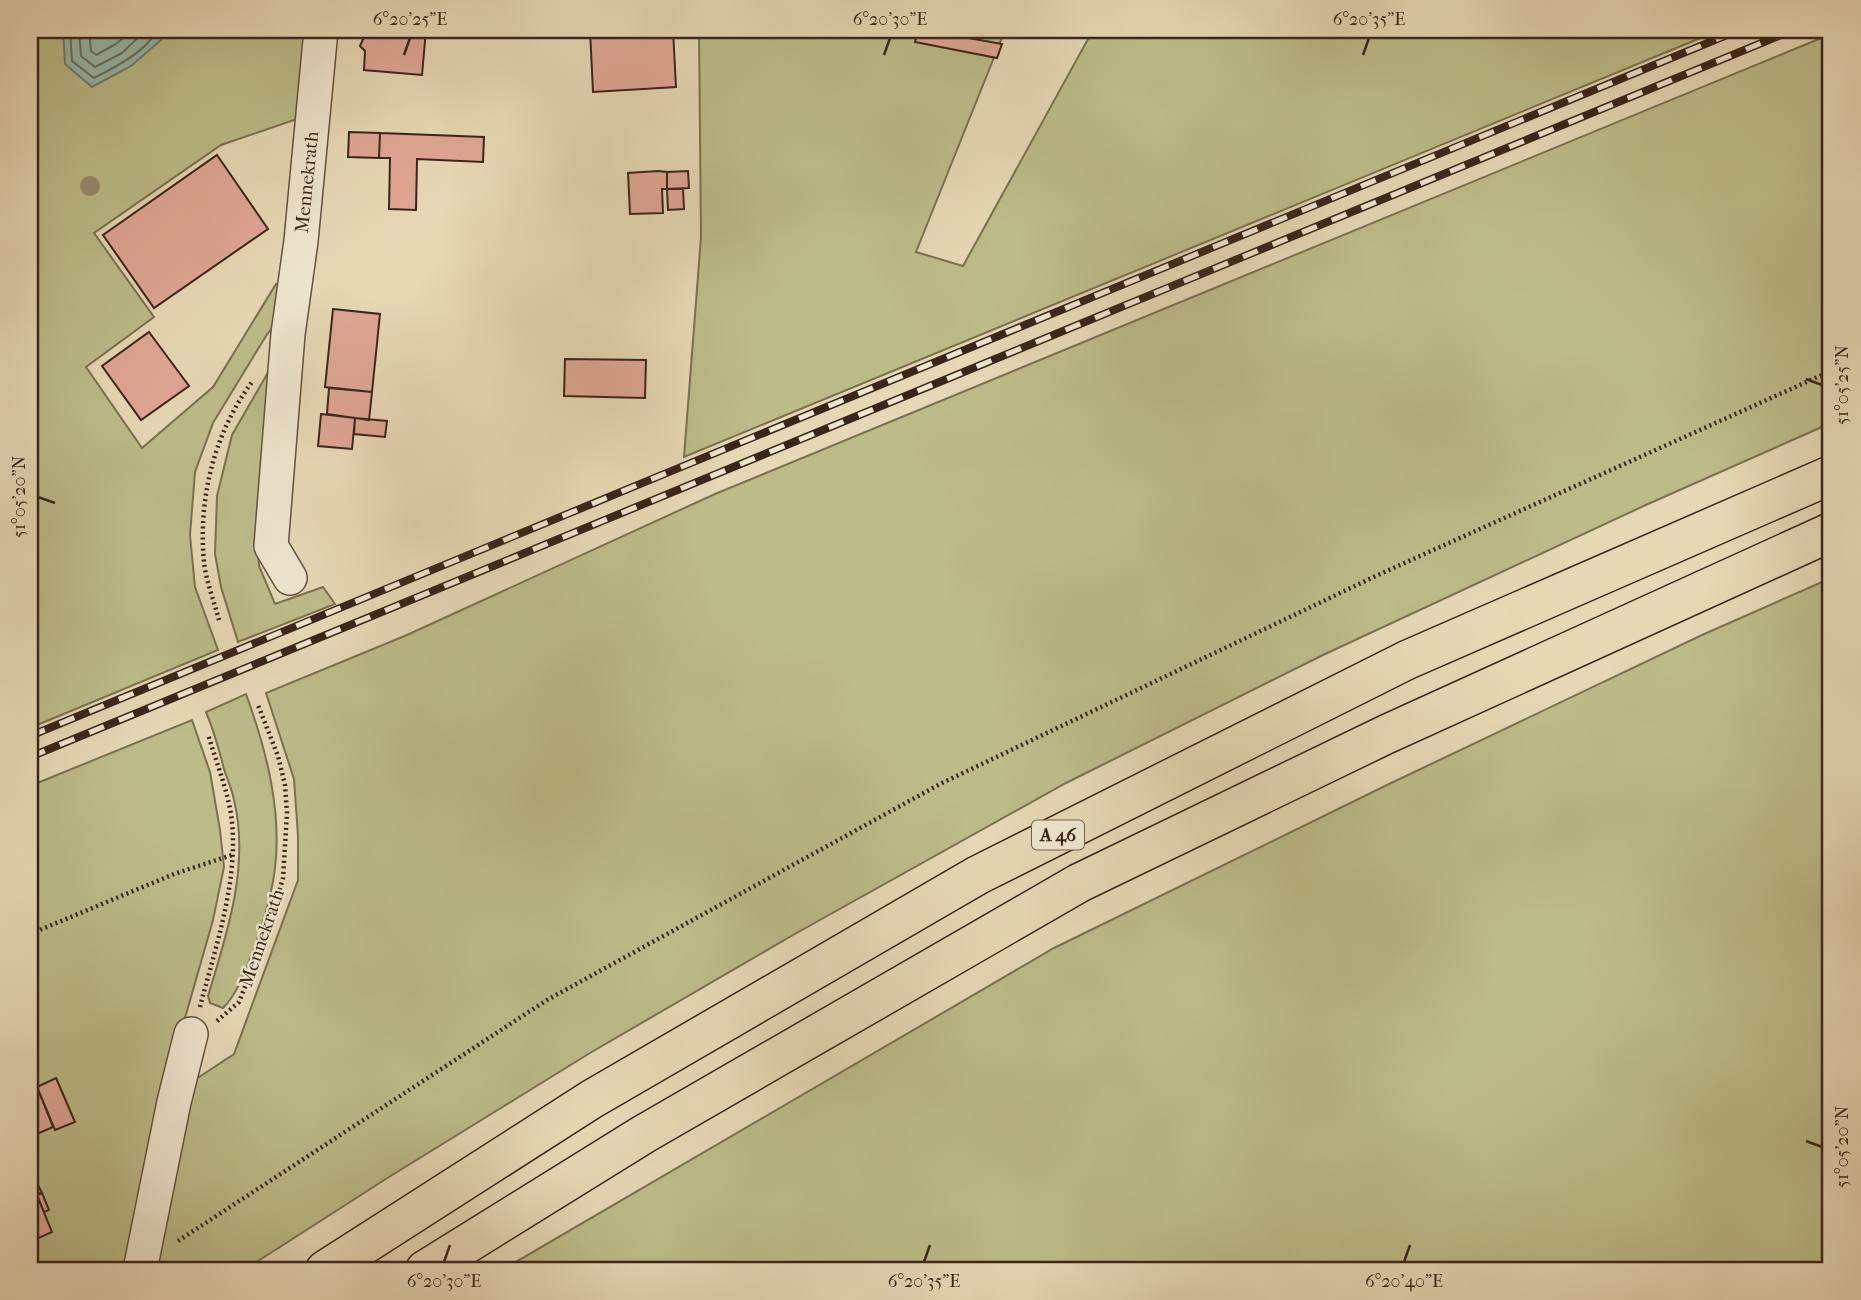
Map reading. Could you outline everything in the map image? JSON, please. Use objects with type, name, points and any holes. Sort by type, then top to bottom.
[{"type":"highway","name":"A 46","points":[[325,1270],[592,1099],[978,875],[1407,660],[1831,475]]},
{"type":"highway","name":"A 46","points":[[425,1270],[644,1134],[1079,884],[1387,734],[1831,532]]},
{"type":"street","name":"Mennekrath","points":[[290,578],[271,546],[288,334],[301,241],[321,30]]},
{"type":"street","points":[[141,1267],[174,1102],[191,1034]]},
{"type":"path","points":[[141,1267],[547,1000],[942,783],[1380,575],[1831,371]]},
{"type":"path","points":[[219,620],[204,563],[205,510],[213,456],[239,400],[254,380]]},
{"type":"path","name":"Mennekrath","points":[[191,1034],[213,1025],[239,1002],[269,926],[283,878],[288,813],[285,785],[278,756],[258,705]]},
{"type":"path","points":[[191,1034],[224,912],[232,855],[232,821],[208,734]]},
{"type":"path","points":[[30,934],[174,874],[232,855]]},
{"type":"green space","points":[[30,30],[310,30],[300,118],[221,145],[94,233],[154,317],[86,367],[142,448],[213,387],[276,284],[285,286],[282,315],[266,336],[213,423],[195,472],[190,535],[195,587],[218,650],[30,728]]},
{"type":"green space","points":[[699,30],[1005,30],[916,252],[963,266],[1093,30],[1720,30],[684,457],[701,237]]},
{"type":"green space","points":[[1831,34],[1831,423],[1648,504],[1323,655],[1066,783],[793,935],[590,1053],[244,1270],[152,1270],[193,1081],[234,1054],[298,880],[294,779],[266,693],[407,635],[715,494]]},
{"type":"green space","points":[[270,369],[257,521],[259,566],[275,604],[323,587],[335,604],[238,642],[221,587],[215,554],[217,496],[232,435]]},
{"type":"green space","points":[[1831,578],[1831,1270],[502,1270],[1054,948],[1702,635]]},
{"type":"green space","points":[[246,694],[271,780],[277,846],[269,900],[253,952],[237,989],[223,1008],[210,1003],[208,996],[234,899],[238,874],[238,825],[232,792],[206,712]]},
{"type":"green space","points":[[192,720],[210,772],[224,867],[124,1270],[30,1270],[30,786]]},
{"type":"water","points":[[63,30],[162,30],[161,40],[131,66],[92,87],[65,64]]},
{"type":"building","points":[[367,30],[426,30],[422,75],[364,70],[365,51],[360,46]]},
{"type":"building","points":[[590,30],[673,30],[676,87],[593,92]]},
{"type":"building","points":[[918,30],[1002,44],[997,58],[915,42]]},
{"type":"building","points":[[349,132],[380,133],[379,158],[348,157]]},
{"type":"building","points":[[380,133],[484,137],[483,162],[417,159],[416,210],[389,209],[390,158],[379,158]]},
{"type":"building","points":[[217,155],[268,229],[154,308],[103,235]]},
{"type":"building","points":[[688,171],[689,188],[667,189],[667,172]]},
{"type":"building","points":[[667,172],[667,189],[662,189],[663,213],[630,214],[628,173]]},
{"type":"building","points":[[667,189],[683,189],[684,209],[668,210]]},
{"type":"building","points":[[333,309],[380,314],[372,392],[325,387]]},
{"type":"building","points":[[149,332],[189,386],[141,420],[102,366]]},
{"type":"building","points":[[565,359],[646,360],[645,398],[564,396]]},
{"type":"building","points":[[329,388],[372,392],[369,420],[327,414]]},
{"type":"building","points":[[321,414],[355,418],[352,449],[318,446]]},
{"type":"building","points":[[355,418],[387,421],[385,437],[354,434]]},
{"type":"building","points":[[56,1078],[75,1122],[55,1130],[37,1087]]},
{"type":"building","points":[[37,1087],[53,1127],[30,1137],[30,1090]]},
{"type":"building","points":[[30,1178],[37,1183],[42,1193],[30,1195]]},
{"type":"building","points":[[36,1193],[52,1232],[30,1242],[30,1195]]},
{"type":"building","points":[[42,1193],[49,1210],[44,1212],[37,1195]]},
{"type":"railway","points":[[30,736],[1739,30]]},
{"type":"railway","points":[[30,757],[1793,30]]}]
